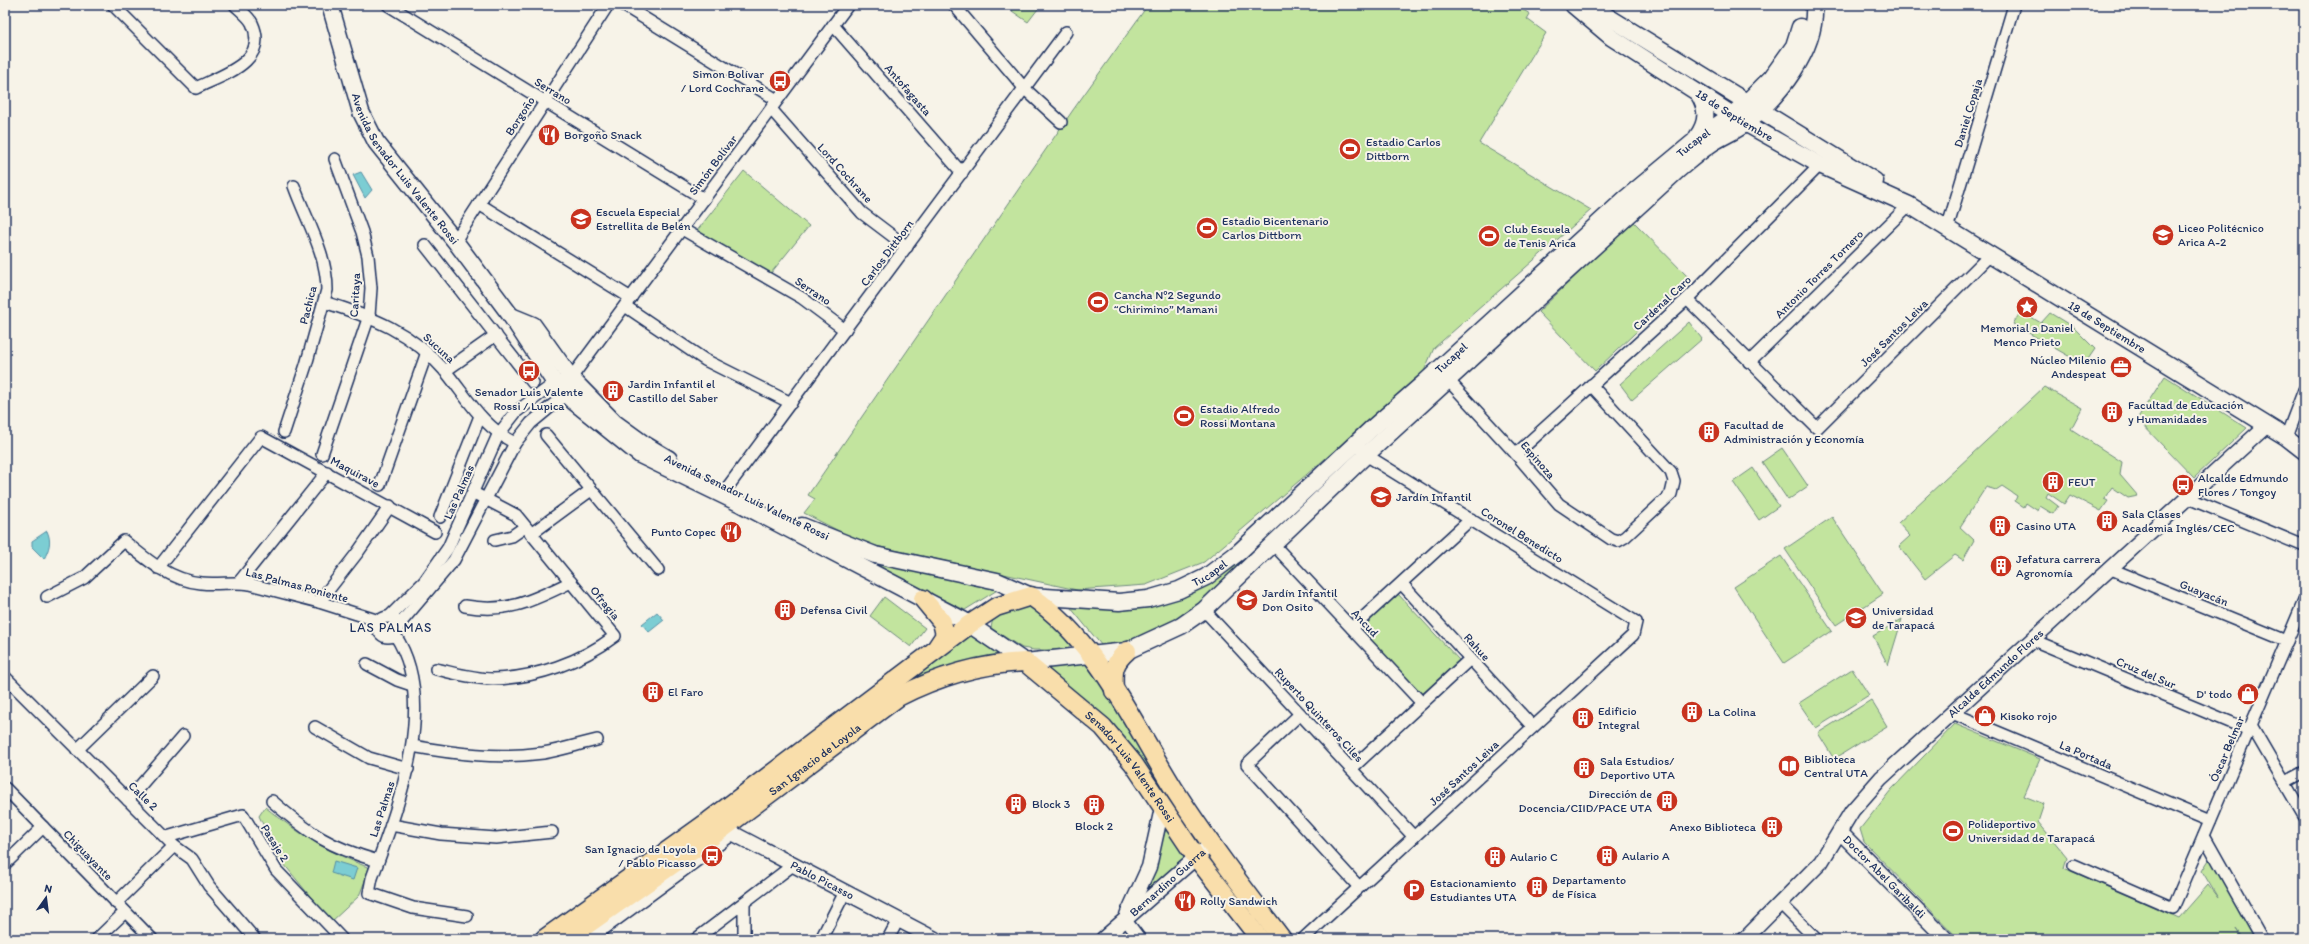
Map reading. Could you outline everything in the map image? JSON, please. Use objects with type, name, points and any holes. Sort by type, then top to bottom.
[{"type":"main road","name":"Avenida Senador Luis Valente Rossi","points":[[330,5],[356,96],[368,127],[385,156],[455,241],[511,316],[555,382],[566,394],[605,428],[640,455],[741,504],[970,624]]},
{"type":"main road","name":"18 de Septiembre","points":[[1573,5],[1611,37],[1739,119],[1820,166],[1909,205]]},
{"type":"main road","name":"18 de Septiembre","points":[[1589,5],[1862,172],[1909,205],[1947,229],[2286,437],[2304,451]]},
{"type":"main road","name":"Tucapel","points":[[1754,106],[1794,46],[1806,5]]},
{"type":"main road","name":"Tucapel","points":[[1031,596],[1119,602],[1148,599],[1180,590],[1206,577],[1239,552],[1361,449],[1449,382],[1678,170],[1754,106],[1782,86],[1793,72],[1804,50],[1815,16],[1814,5]]},
{"type":"main road","points":[[1782,86],[1780,107],[1787,126]]},
{"type":"main road","points":[[1696,140],[1702,130],[1706,118],[1706,106],[1698,93]]},
{"type":"main road","name":"Tucapel","points":[[1093,656],[1127,651],[1181,626],[1204,610],[1272,543],[1425,382],[1625,199],[1696,140],[1739,119]]},
{"type":"main road","name":"Avenida Senador Luis Valente Rossi","points":[[511,316],[532,325],[571,378],[615,423],[644,444],[679,465],[809,529],[875,555],[997,581],[1031,596]]},
{"type":"main road","name":"San Ignacio de Loyola","points":[[544,939],[722,828],[970,624],[996,607],[1031,596]]},
{"type":"main road","name":"Senador Luis Valente Rossi","points":[[1031,596],[1054,614],[1093,656],[1210,845],[1282,939]]},
{"type":"main road","points":[[923,599],[942,622],[945,635],[932,654]]},
{"type":"main road","name":"Senador Luis Valente Rossi","points":[[970,624],[1025,662],[1103,727],[1133,763],[1196,857],[1260,939]]},
{"type":"main road","points":[[1114,691],[1114,669],[1117,660],[1127,651]]},
{"type":"main road","name":"San Ignacio de Loyola","points":[[567,939],[722,828],[898,697],[923,684],[977,666],[1093,656]]},
{"type":"street","points":[[113,5],[196,88],[236,68],[247,61],[255,51],[256,35],[251,22],[235,5]]},
{"type":"street","name":"Serrano","points":[[388,5],[704,198]]},
{"type":"street","name":"Borgoño","points":[[455,241],[608,5]]},
{"type":"street","name":"Lord Cochrane","points":[[623,5],[774,104],[862,213],[907,247]]},
{"type":"street","name":"Simón Bolívar","points":[[566,394],[571,378],[848,5]]},
{"type":"street","points":[[954,5],[1025,89],[1061,122]]},
{"type":"street","name":"Daniel Copaja","points":[[1947,229],[2014,5]]},
{"type":"street","name":"Antofagasta","points":[[833,25],[962,173]]},
{"type":"street","name":"Carlos Dittborn","points":[[727,488],[1066,32]]},
{"type":"street","name":"Caritaya","points":[[322,454],[369,316],[371,275],[362,232],[335,159]]},
{"type":"street","name":"Cardenal Caro","points":[[1516,454],[1591,384],[1687,299],[1820,166]]},
{"type":"street","name":"Pachica","points":[[284,432],[324,302],[327,278],[322,256],[294,186]]},
{"type":"street","points":[[479,204],[628,302],[706,360],[791,403]]},
{"type":"street","name":"Antonio Torres Tornero","points":[[1749,362],[1909,205]]},
{"type":"street","name":"Serrano","points":[[682,229],[802,298],[845,330]]},
{"type":"street","points":[[425,245],[533,382]]},
{"type":"street","name":"José Santos Leiva","points":[[1749,362],[1817,428],[1990,256]]},
{"type":"street","points":[[1687,299],[1749,362]]},
{"type":"street","name":"Sucuna","points":[[324,302],[369,316],[406,337],[427,352],[445,371],[480,416],[498,435],[515,444]]},
{"type":"street","points":[[445,371],[496,334]]},
{"type":"street","points":[[380,485],[427,352]]},
{"type":"street","points":[[555,382],[571,378]]},
{"type":"street","name":"Las Palmas","points":[[384,619],[424,582],[448,548],[474,493],[498,435],[516,412],[555,382]]},
{"type":"street","name":"Espinoza","points":[[1449,382],[1516,454],[1565,510],[1611,540],[1618,541],[1625,537],[1670,494],[1674,485],[1671,472],[1591,384]]},
{"type":"street","points":[[2286,437],[2304,390]]},
{"type":"street","points":[[384,619],[377,628],[381,635],[388,637],[396,631],[454,560],[515,444],[531,423],[566,394]]},
{"type":"street","points":[[440,517],[480,416]]},
{"type":"street","name":"Alcalde Edmundo Flores","points":[[1745,939],[1821,862],[1852,811],[1872,787],[2266,426]]},
{"type":"street","points":[[546,435],[658,570]]},
{"type":"street","name":"Maquirave","points":[[158,568],[261,437],[390,506],[435,532]]},
{"type":"street","name":"Coronel Benedicto","points":[[1361,449],[1636,622]]},
{"type":"street","points":[[239,582],[327,472]]},
{"type":"street","points":[[495,540],[528,531],[591,490]]},
{"type":"street","name":"Ofragia","points":[[436,669],[485,678],[515,677],[554,668],[586,655],[602,646],[614,636],[516,515],[474,493]]},
{"type":"street","points":[[2188,498],[2304,546]]},
{"type":"street","points":[[319,602],[358,552],[390,506]]},
{"type":"street","points":[[1352,628],[1402,584],[1471,519]]},
{"type":"street","name":"Las Palmas Poniente","points":[[47,597],[84,578],[124,541],[158,568],[175,576],[201,583],[239,582],[384,619]]},
{"type":"street","name":"Ancud","points":[[1272,543],[1422,703]]},
{"type":"street","name":"Guayacán","points":[[2111,569],[2287,640]]},
{"type":"street","points":[[465,606],[496,609],[527,603],[571,582]]},
{"type":"street","name":"Rahue","points":[[1402,584],[1533,727]]},
{"type":"street","name":"Óscar Belmar","points":[[2074,865],[2174,908],[2304,601]]},
{"type":"street","name":"Ruperto Quinteros Ciles","points":[[1204,610],[1414,837]]},
{"type":"street","name":"Las Palmas","points":[[384,619],[395,620],[396,631],[404,648],[412,685],[414,713],[412,746],[408,769],[369,893],[413,908],[467,916]]},
{"type":"street","name":"José Santos Leiva","points":[[1303,939],[1633,635],[1636,622]]},
{"type":"street","name":"Cruz del Sur","points":[[2033,640],[2250,727]]},
{"type":"street","points":[[1351,769],[1470,659]]},
{"type":"street","points":[[367,664],[397,680],[412,685]]},
{"type":"street","points":[[77,750],[153,676]]},
{"type":"street","name":"Calle 2","points":[[5,677],[170,842],[192,860],[209,886],[256,939]]},
{"type":"street","name":"La Portada","points":[[1952,713],[2210,821]]},
{"type":"street","points":[[1300,714],[1247,764],[1359,887]]},
{"type":"street","points":[[315,727],[369,758],[408,769]]},
{"type":"street","points":[[2250,727],[2285,782],[2304,816]]},
{"type":"street","points":[[128,800],[184,736]]},
{"type":"street","points":[[412,746],[457,754],[496,757],[544,753],[597,740]]},
{"type":"street","points":[[2285,782],[2304,772]]},
{"type":"street","name":"Chiguayante","points":[[5,788],[152,939]]},
{"type":"street","points":[[272,801],[301,826],[328,843],[349,853],[378,861]]},
{"type":"street","name":"Bernardino Guerra","points":[[1125,919],[1149,867],[1162,808]]},
{"type":"street","name":"Pasaje 2","points":[[170,842],[242,815],[276,870],[342,939]]},
{"type":"street","points":[[391,825],[441,834],[496,838],[552,832]]},
{"type":"street","points":[[5,864],[43,827]]},
{"type":"street","name":"Pablo Picasso","points":[[722,828],[935,939]]},
{"type":"street","name":"San Ignacio de Loyola","points":[[590,939],[722,828]]},
{"type":"street","name":"Doctor Abel Garibaldi","points":[[1840,832],[1946,939]]},
{"type":"street","points":[[2204,836],[2262,939]]},
{"type":"street","points":[[116,903],[170,842]]},
{"type":"street","name":"Bernardino Guerra","points":[[1103,939],[1210,845]]},
{"type":"street","points":[[696,939],[744,904],[793,865]]},
{"type":"street","points":[[821,939],[845,892]]},
{"type":"street","points":[[744,904],[744,939]]},
{"type":"street","points":[[1781,904],[1816,939]]},
{"type":"street","points":[[97,939],[125,912]]},
{"type":"street","points":[[1125,919],[1140,939]]},
{"type":"street","points":[[888,939],[898,920]]},
{"type":"green space","points":[[1017,5],[1041,5],[1028,22],[1012,11]]},
{"type":"green space","name":"Estadio Bicentenario Carlos Dittborn","points":[[1148,5],[1515,5],[1530,14],[1527,19],[1546,33],[1479,143],[1591,210],[1434,348],[1422,376],[1204,562],[1146,585],[1077,590],[862,543],[804,513],[815,499],[808,495],[1073,110]]},
{"type":"green space","points":[[744,171],[809,226],[771,273],[696,232]]},
{"type":"green space","points":[[1633,221],[1691,280],[1595,371],[1538,312]]},
{"type":"green space","points":[[2021,311],[2041,323],[2050,313],[2073,327],[2095,349],[2084,365],[2013,324]]},
{"type":"green space","points":[[1689,322],[1702,339],[1632,400],[1620,384]]},
{"type":"green space","points":[[2165,376],[2247,428],[2194,478],[2137,419]]},
{"type":"green space","points":[[2044,387],[2082,408],[2071,429],[2122,462],[2120,475],[2138,496],[2128,498],[2112,487],[2104,499],[2108,501],[2101,511],[2070,495],[2064,504],[2048,493],[2046,497],[2058,506],[2053,514],[2040,506],[2038,511],[2026,503],[2024,507],[2015,501],[2017,496],[2002,486],[1996,490],[1986,487],[1960,527],[1974,540],[1963,560],[1955,555],[1925,579],[1899,546],[1910,536],[1898,523]]},
{"type":"green space","points":[[1782,448],[1808,486],[1788,500],[1762,462]]},
{"type":"green space","points":[[1351,462],[1187,615],[1122,645],[1102,646],[1066,602],[1164,602],[1214,581],[1326,479]]},
{"type":"green space","points":[[1753,468],[1779,506],[1759,520],[1733,482]]},
{"type":"green space","points":[[1832,517],[1883,594],[1836,625],[1785,549]]},
{"type":"green space","points":[[860,556],[999,589],[965,610],[858,559]]},
{"type":"green space","points":[[1781,556],[1832,631],[1784,663],[1734,587]]},
{"type":"green space","points":[[1398,594],[1459,660],[1421,695],[1360,629]]},
{"type":"green space","points":[[884,597],[925,628],[911,647],[870,616]]},
{"type":"green space","points":[[1022,605],[1042,610],[1071,644],[1066,650],[1034,650],[1022,648],[991,628],[993,618]]},
{"type":"green space","points":[[1902,619],[1888,665],[1873,636]]},
{"type":"green space","points":[[972,632],[1006,655],[941,668],[909,684],[909,680]]},
{"type":"green space","points":[[1085,661],[1099,677],[1198,840],[1196,842],[1066,685],[1045,666]]},
{"type":"green space","points":[[1852,669],[1869,695],[1816,728],[1799,703]]},
{"type":"green space","points":[[1871,700],[1887,726],[1834,759],[1818,733]]},
{"type":"green space","name":"Polideportivo Universidad de Tarapacá","points":[[1955,724],[2040,759],[2024,796],[2044,804],[2038,822],[2067,857],[2064,868],[2179,918],[2208,885],[2218,898],[2202,871],[2212,855],[2258,939],[2243,939],[2236,929],[2242,939],[1959,939],[1864,842],[1860,829],[1891,790]]},
{"type":"green space","points":[[265,807],[327,849],[370,868],[359,896],[331,922],[279,858],[259,816]]},
{"type":"green space","points":[[1167,825],[1186,853],[1184,861],[1142,899],[1152,874]]},
{"type":"water","points":[[361,172],[372,190],[365,198],[353,175]]},
{"type":"water","points":[[47,531],[49,545],[44,559],[32,547],[32,541]]},
{"type":"water","points":[[657,612],[664,620],[649,632],[642,624]]},
{"type":"water","points":[[334,861],[357,868],[353,880],[331,873]]},
{"type":"place","name":"Simon Bolívar / Lord Cochrane","points":[[780,81]]},
{"type":"place","name":"Borgoño Snack","points":[[549,135]]},
{"type":"place","name":"Estadio Carlos Dittborn","points":[[1350,149]]},
{"type":"place","name":"Escuela Especial Estrellita de Belén","points":[[581,219]]},
{"type":"place","name":"Estadio Bicentenario Carlos Dittborn","points":[[1207,228]]},
{"type":"place","name":"Liceo Politécnico Arica A-2","points":[[2163,235]]},
{"type":"place","name":"Club Escuela de Tenis Arica","points":[[1489,236]]},
{"type":"place","name":"Cancha Nº2 Segundo “Chirimino” Mamani","points":[[1098,302]]},
{"type":"place","name":"Memorial a Daniel Menco Prieto","points":[[2027,307]]},
{"type":"place","name":"Núcleo Milenio Andespeat","points":[[2121,367]]},
{"type":"place","name":"Senador Luis Valente Rossi / Lupica","points":[[529,371]]},
{"type":"place","name":"Jardin Infantil el Castillo del Saber","points":[[613,391]]},
{"type":"place","name":"Facultad de Educación y Humanidades","points":[[2112,412]]},
{"type":"place","name":"Estadio Alfredo Rossi Montana","points":[[1184,416]]},
{"type":"place","name":"Facultad de Administración y Economía","points":[[1709,432]]},
{"type":"place","name":"FEUT","points":[[2053,482]]},
{"type":"place","name":"Alcalde Edmundo Flores / Tongoy","points":[[2183,485]]},
{"type":"place","name":"Jardín Infantil","points":[[1381,497]]},
{"type":"place","name":"Sala Clases Academia Inglés/CEC","points":[[2107,521]]},
{"type":"place","name":"Casino UTA","points":[[2000,526]]},
{"type":"place","name":"Punto Copec","points":[[731,532]]},
{"type":"place","name":"Jefatura carrera Agronomía","points":[[2001,566]]},
{"type":"place","name":"Jardín Infantil Don Osito","points":[[1247,600]]},
{"type":"place","name":"Defensa Civil","points":[[785,610]]},
{"type":"place","name":"Universidad de Tarapacá","points":[[1856,618]]},
{"type":"place","name":"El Faro","points":[[653,692]]},
{"type":"place","name":"D' todo","points":[[2248,694]]},
{"type":"place","name":"La Colina","points":[[1692,712]]},
{"type":"place","name":"Kisoko rojo","points":[[1985,716]]},
{"type":"place","name":"Edificio Integral","points":[[1583,718]]},
{"type":"place","name":"Biblioteca Central UTA","points":[[1789,766]]},
{"type":"place","name":"Sala Estudios/ Deportivo UTA","points":[[1584,768]]},
{"type":"place","name":"Dirección de Docencia/CIID/PACE UTA","points":[[1667,801]]},
{"type":"place","name":"Block 3","points":[[1016,804]]},
{"type":"place","name":"Block 2","points":[[1094,805]]},
{"type":"place","name":"Anexo Biblioteca","points":[[1772,827]]},
{"type":"place","name":"Polideportivo Universidad de Tarapacá","points":[[1953,831]]},
{"type":"place","name":"San Ignacio de Loyola / Pablo Picasso","points":[[712,856]]},
{"type":"place","name":"Aulario A","points":[[1607,856]]},
{"type":"place","name":"Aulario C","points":[[1495,857]]},
{"type":"place","name":"Departamento de Física","points":[[1537,887]]},
{"type":"place","name":"Estacionamiento Estudiantes UTA","points":[[1414,890]]},
{"type":"place","name":"Rolly Sandwich","points":[[1185,901]]},
{"type":"district","name":"LAS PALMAS","points":[[391,627]]}]
